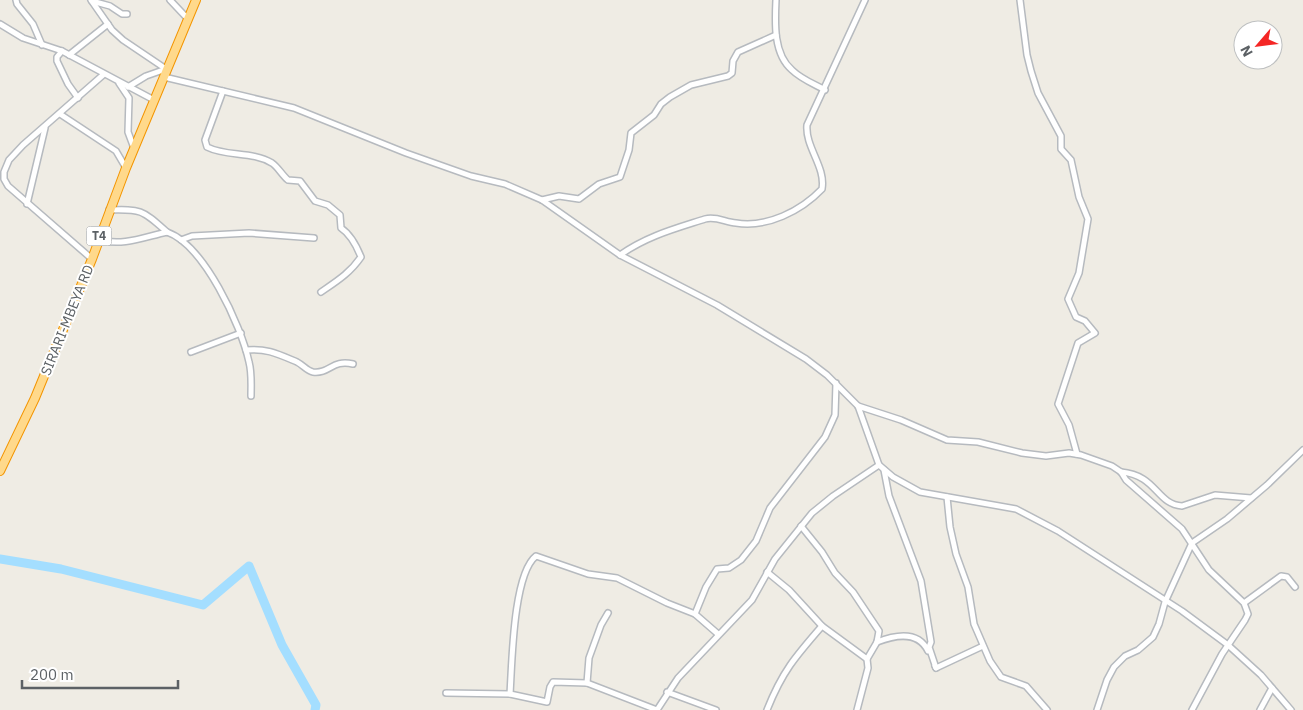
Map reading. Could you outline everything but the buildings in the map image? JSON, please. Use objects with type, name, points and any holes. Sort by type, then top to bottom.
[{"type":"highway","name":"SIRARI-MBEYA RD","points":[[0,471],[35,398],[92,259],[97,240],[109,210],[196,0]]},
{"type":"street","points":[[16,0],[16,4],[33,24],[42,45]]},
{"type":"street","points":[[170,0],[187,18]]},
{"type":"street","points":[[776,0],[776,35],[790,68],[825,90]]},
{"type":"street","points":[[620,255],[654,235],[712,217],[738,224],[777,219],[794,210],[818,193],[823,183],[807,132],[807,124],[825,90],[865,0]]},
{"type":"street","points":[[1020,0],[1027,55],[1031,71],[1038,93],[1061,136],[1061,149],[1071,160],[1079,197],[1088,219],[1079,273],[1068,301],[1076,317],[1084,321],[1095,333],[1078,343],[1058,404],[1069,425],[1078,454]]},
{"type":"street","points":[[92,1],[110,6],[122,14],[127,14]]},
{"type":"street","points":[[92,1],[108,24],[135,50],[165,73],[294,108],[406,153],[471,176],[505,184],[542,200],[620,255],[717,305],[806,358],[836,383],[858,406],[879,465],[884,470],[913,489],[1016,509],[1058,531],[1165,602],[1182,611],[1228,645],[1261,675],[1291,710]]},
{"type":"street","points":[[0,24],[22,38],[62,51],[103,75],[154,100]]},
{"type":"street","points":[[70,55],[108,24]]},
{"type":"street","points":[[542,200],[559,196],[579,199],[599,184],[620,177],[629,150],[631,133],[654,115],[661,104],[691,85],[728,76],[732,73],[733,61],[738,52],[776,35]]},
{"type":"street","points":[[62,51],[57,57],[57,61],[68,84],[78,98]]},
{"type":"street","points":[[128,87],[146,76],[165,73]]},
{"type":"street","points":[[92,259],[8,186],[4,179],[4,172],[9,160],[23,145],[45,128],[103,75]]},
{"type":"street","points":[[119,83],[129,98],[128,132],[134,149]]},
{"type":"street","points":[[223,90],[205,140],[207,147],[216,152],[262,159],[273,164],[288,180],[300,181],[315,201],[328,204],[340,215],[341,228],[346,231],[361,257],[345,277],[321,292]]},
{"type":"street","points":[[60,114],[116,151],[126,168]]},
{"type":"street","points":[[27,204],[45,128]]},
{"type":"street","points":[[109,210],[133,209],[143,211],[166,232],[181,240],[190,248],[217,285],[229,305],[241,333],[250,366],[251,396]]},
{"type":"street","points":[[97,240],[114,244],[123,243],[166,232]]},
{"type":"street","points":[[181,240],[192,236],[249,233],[314,238]]},
{"type":"street","points":[[191,352],[241,333]]},
{"type":"street","points":[[246,350],[267,349],[296,362],[312,372],[325,370],[343,362],[354,364]]},
{"type":"street","points":[[695,614],[706,587],[717,569],[729,568],[741,560],[756,542],[770,508],[825,437],[835,415],[836,383]]},
{"type":"street","points":[[858,406],[901,420],[947,440],[978,442],[1022,453],[1046,456],[1078,454],[1101,461],[1121,472],[1136,473],[1143,477],[1152,484],[1160,495],[1176,506],[1182,506],[1215,494],[1251,498]]},
{"type":"street","points":[[1098,710],[1111,673],[1119,661],[1138,650],[1153,637],[1165,602],[1192,542],[1218,526],[1303,450]]},
{"type":"street","points":[[446,693],[510,694],[547,702],[553,682],[587,683],[657,710],[667,692],[718,634],[752,600],[767,572],[801,526],[833,496],[879,465]]},
{"type":"street","points":[[884,470],[889,496],[921,582],[930,633],[929,648],[936,668]]},
{"type":"street","points":[[1121,472],[1126,480],[1182,529],[1209,570],[1244,603],[1248,614],[1228,645],[1192,710]]},
{"type":"street","points":[[947,497],[956,554],[968,587],[974,624],[990,661],[1001,677],[1026,686],[1047,710]]},
{"type":"street","points":[[801,526],[822,552],[835,574],[850,588],[879,631],[877,642],[867,660],[868,668],[856,710]]},
{"type":"street","points":[[510,694],[515,624],[524,573],[529,561],[536,556],[588,574],[618,578],[667,603],[695,614],[718,634]]},
{"type":"street","points":[[767,572],[789,590],[822,626],[867,660]]},
{"type":"street","points":[[1244,603],[1282,576],[1287,577],[1295,587]]},
{"type":"street","points":[[587,683],[589,658],[601,625],[608,613]]},
{"type":"street","points":[[767,710],[779,680],[788,666],[822,626]]},
{"type":"street","points":[[877,642],[900,636],[917,638],[925,644],[936,668]]},
{"type":"street","points":[[936,668],[983,646]]},
{"type":"street","points":[[1260,710],[1272,688]]},
{"type":"street","points":[[667,692],[716,710]]},
{"type":"waterway","points":[[0,559],[61,569],[203,605],[249,566],[282,645],[316,705],[315,710]]}]
